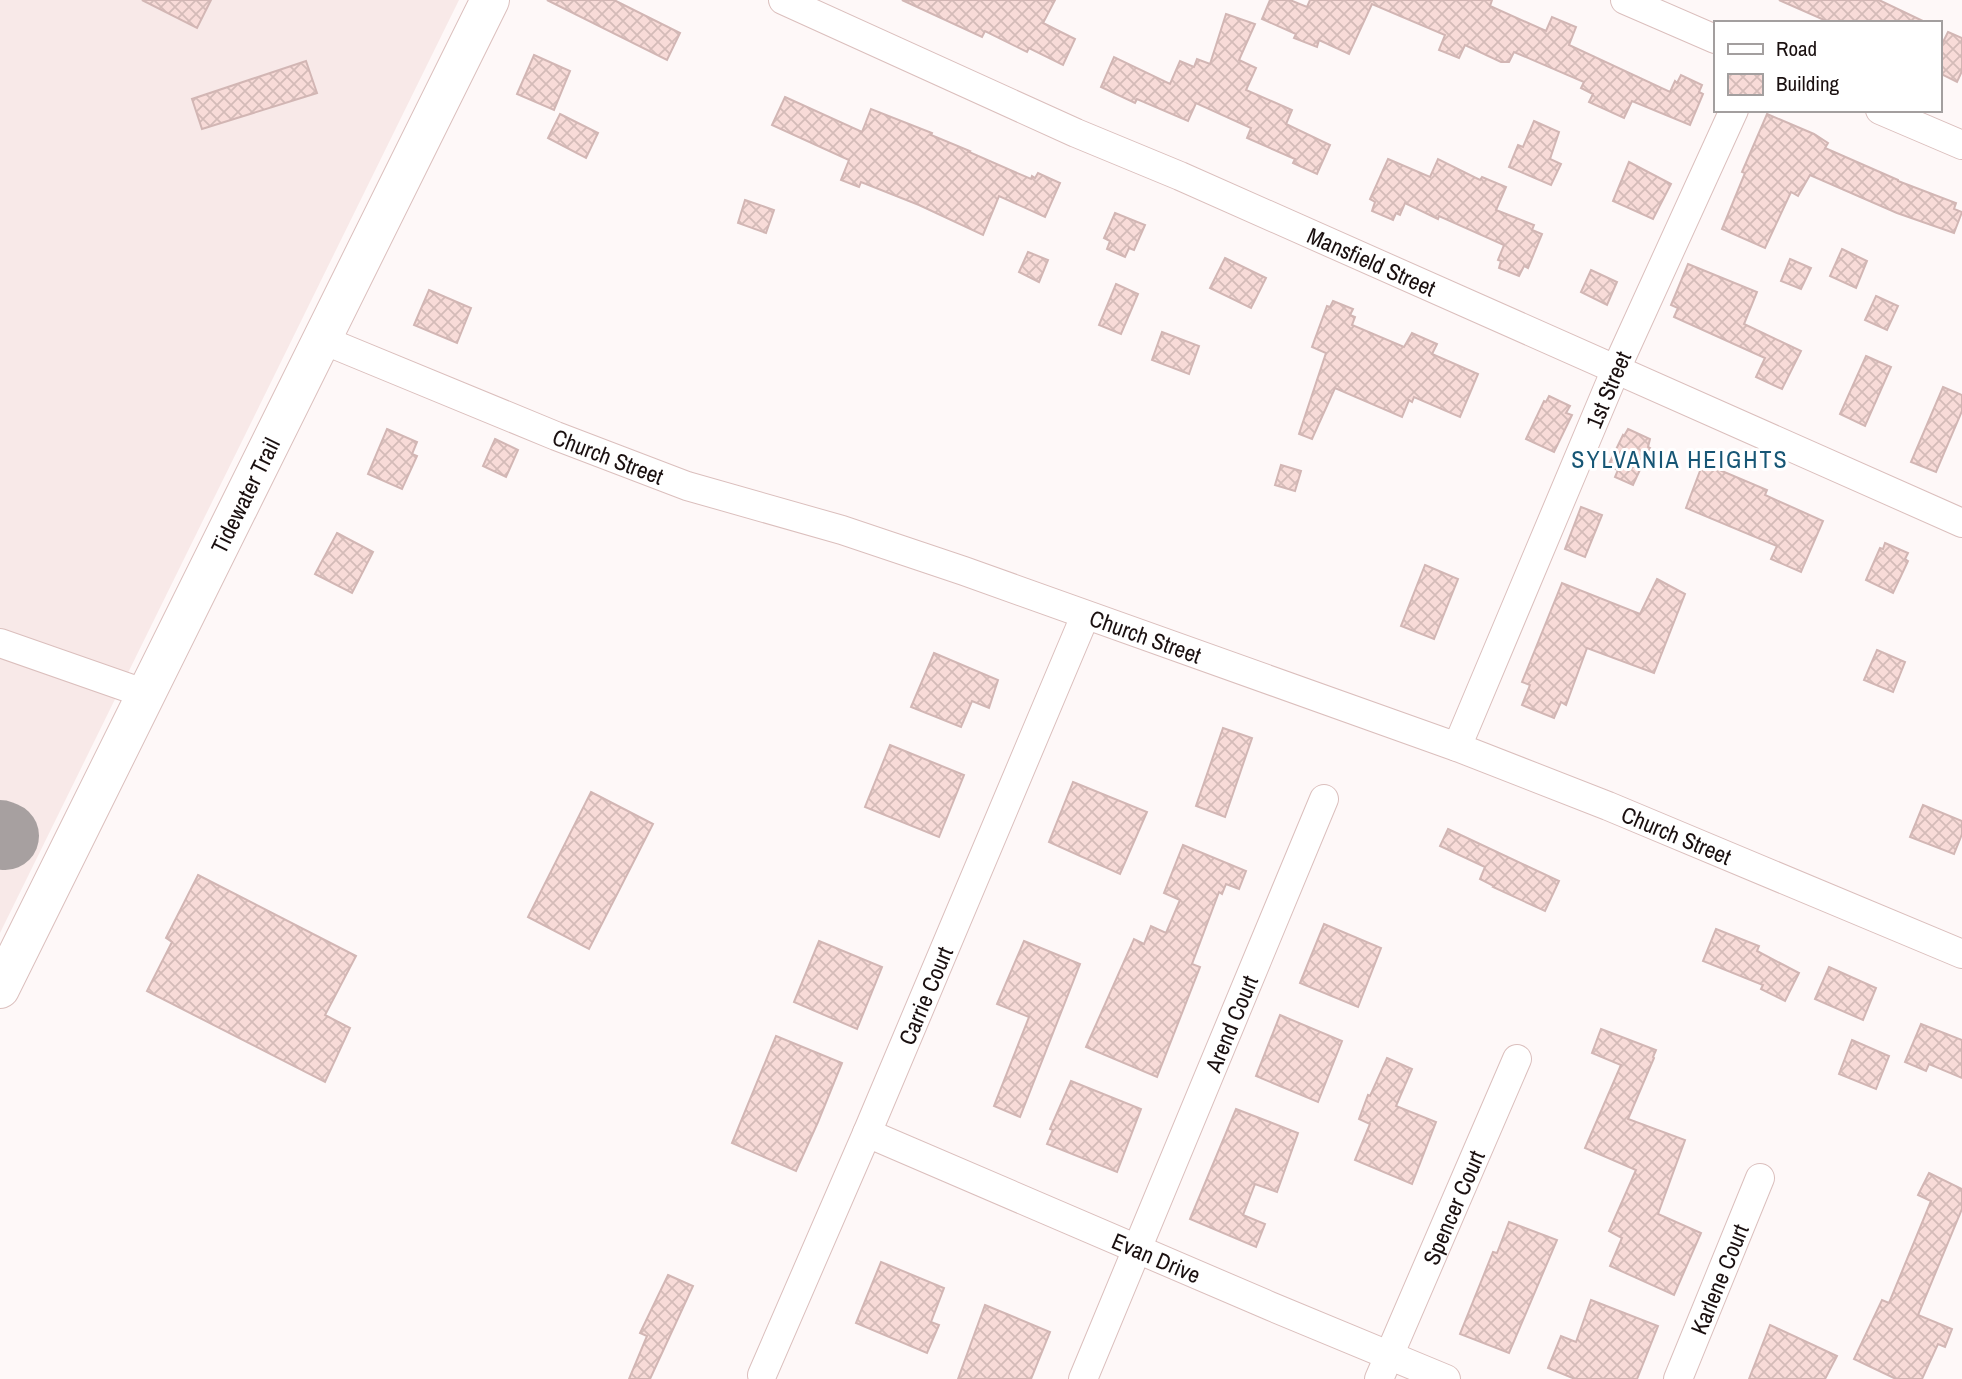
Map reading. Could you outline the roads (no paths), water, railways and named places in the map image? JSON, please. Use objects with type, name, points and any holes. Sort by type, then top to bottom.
[{"type":"main road","name":"Tidewater Trail","points":[[0,989],[490,0]]},
{"type":"street","name":"Mansfield Street","points":[[783,0],[1962,523]]},
{"type":"street","points":[[1625,0],[1714,39]]},
{"type":"street","name":"1st Street","points":[[1457,747],[1616,369],[1733,112]]},
{"type":"street","points":[[1885,112],[1962,145]]},
{"type":"street","name":"Church Street","points":[[323,340],[556,436],[687,486],[842,530],[964,571],[1457,747],[1608,806],[1962,954]]},
{"type":"street","name":"Carrie Court","points":[[762,1375],[1085,615]]},
{"type":"street","points":[[0,643],[146,694]]},
{"type":"street","name":"Arend Court","points":[[1083,1379],[1324,799]]},
{"type":"street","name":"Spencer Court","points":[[1384,1367],[1517,1059]]},
{"type":"street","name":"Evan Drive","points":[[867,1133],[1137,1249],[1384,1367],[1446,1379]]},
{"type":"street","name":"Karlene Court","points":[[1678,1379],[1760,1178]]},
{"type":"district","name":"SYLVANIA HEIGHTS","points":[[1680,459]]}]
